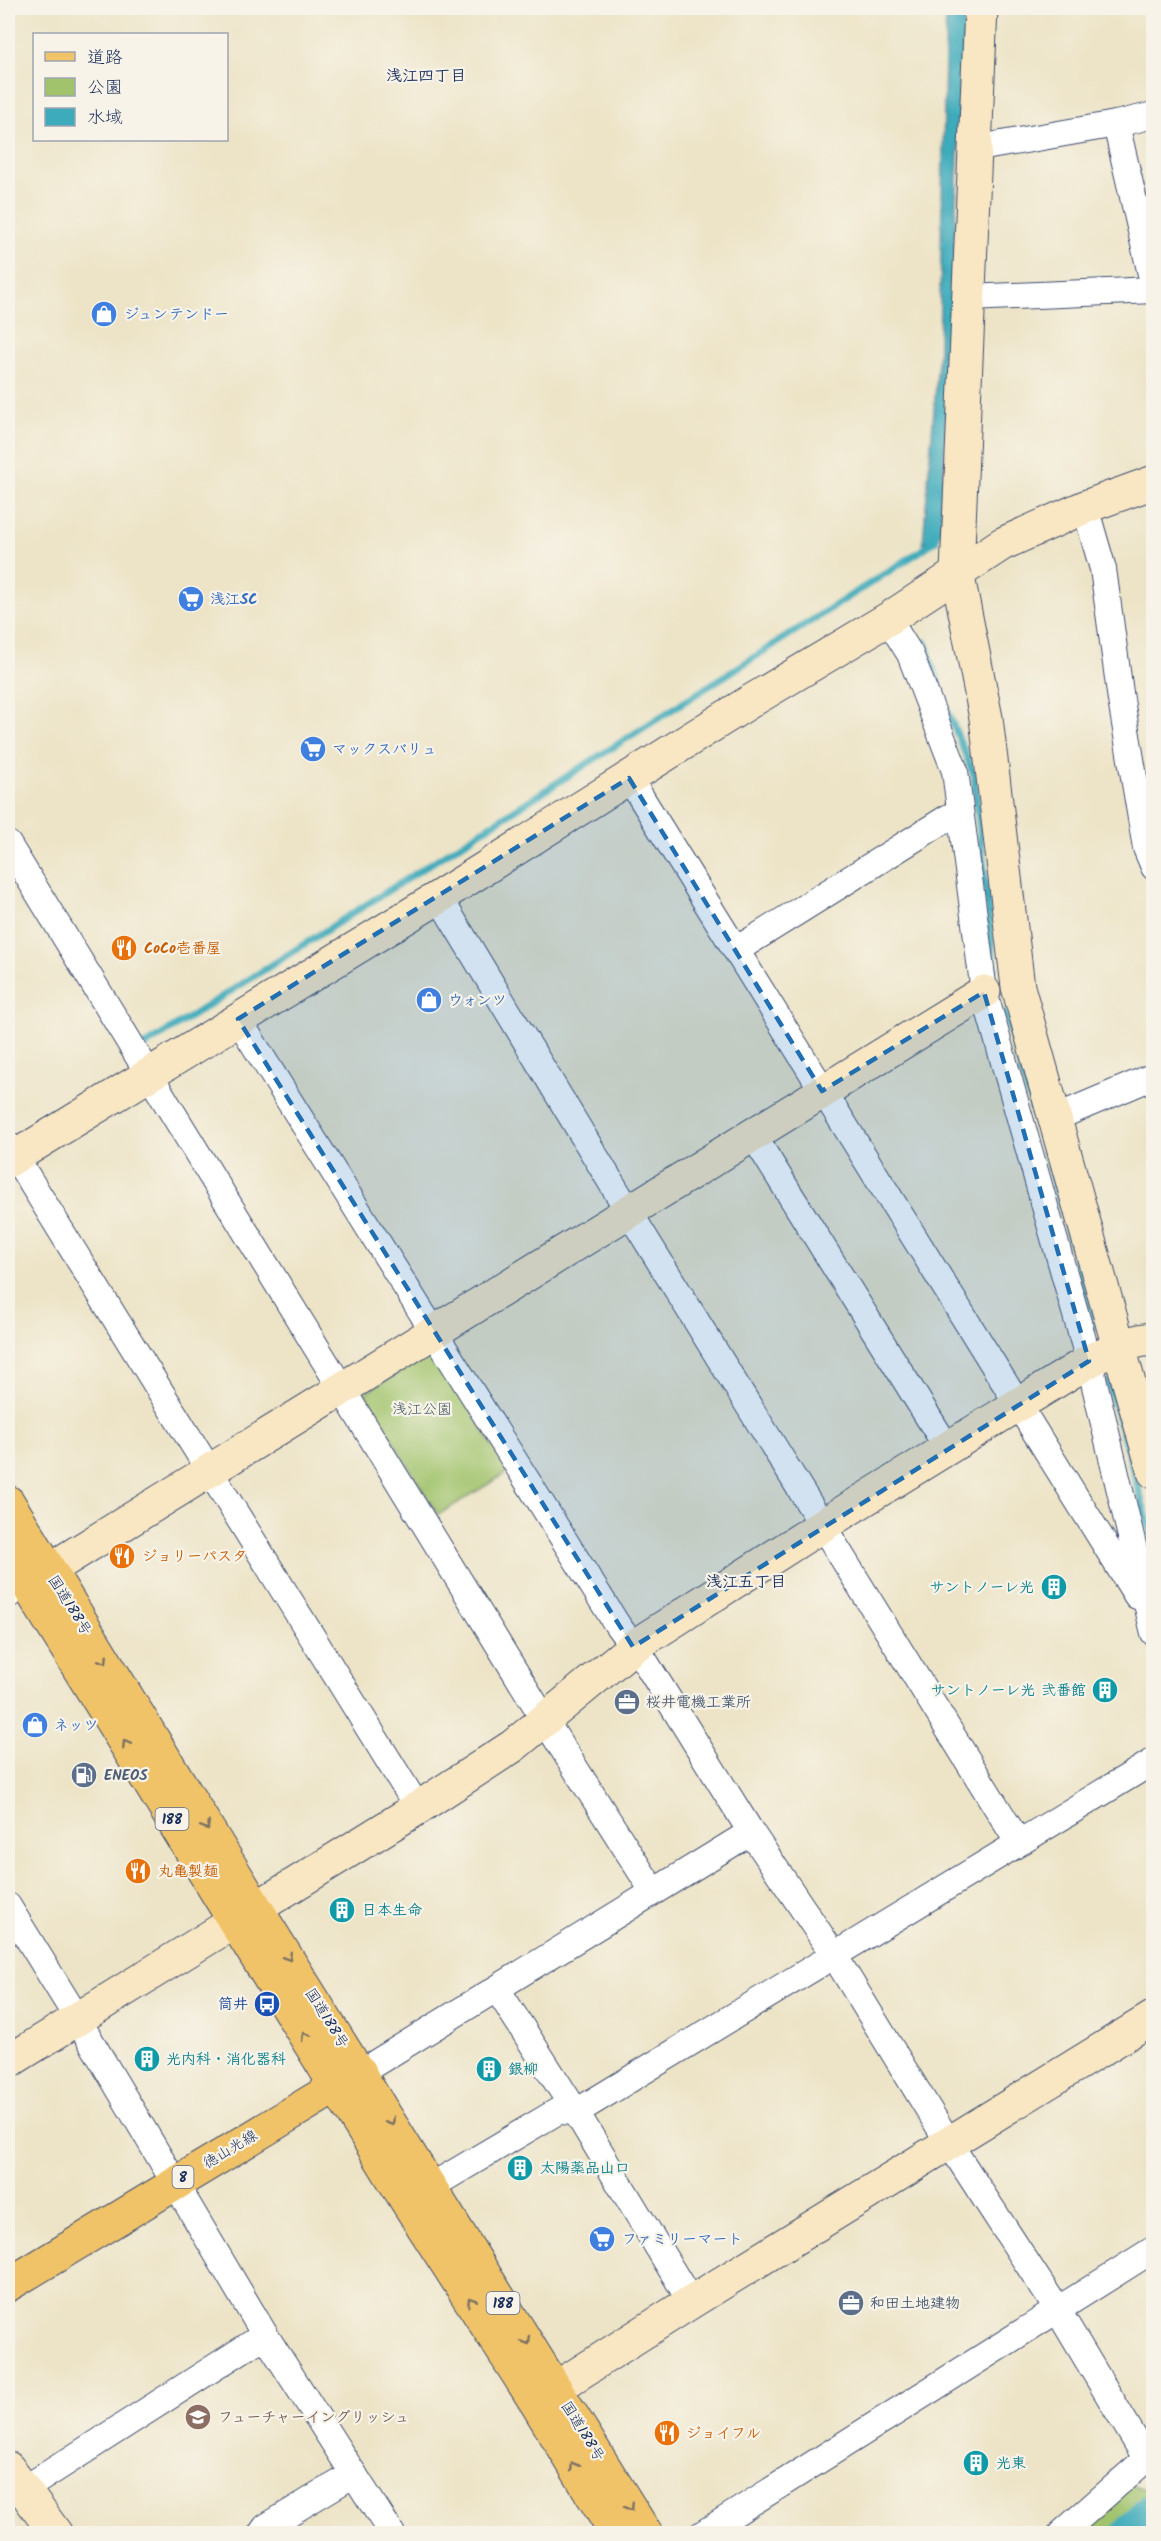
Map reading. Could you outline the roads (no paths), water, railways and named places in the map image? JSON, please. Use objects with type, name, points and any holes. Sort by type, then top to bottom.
[{"type":"main road","name":"国道188号","points":[[8,1502],[28,1583]]},
{"type":"main road","name":"国道188号","points":[[8,1553],[246,1915],[546,2395],[646,2534]]},
{"type":"main road","name":"徳山光線","points":[[8,2285],[348,2079]]},
{"type":"main road","name":"国道188号","points":[[546,2395],[616,2534]]},
{"type":"street","points":[[981,8],[958,495],[957,572],[986,718],[1018,987],[1154,1472]]},
{"type":"street","points":[[975,145],[990,146],[1154,115]]},
{"type":"street","points":[[969,298],[1154,289],[1116,124]]},
{"type":"street","points":[[418,1808],[210,1470],[10,1154],[150,1074],[439,897],[888,619],[1002,544],[1085,507],[1154,482]]},
{"type":"street","points":[[1085,507],[1103,569],[1134,780],[1146,848],[1154,867]]},
{"type":"street","points":[[888,619],[910,654],[955,771],[984,992],[1089,1361],[1150,1623]]},
{"type":"street","points":[[628,778],[1019,1406],[1150,1623]]},
{"type":"street","points":[[736,950],[948,817],[960,812]]},
{"type":"street","points":[[8,844],[544,1719],[653,1891]]},
{"type":"street","points":[[439,897],[629,1212],[1018,1842]]},
{"type":"street","points":[[28,1583],[984,992],[1018,987]]},
{"type":"street","points":[[238,1019],[618,1626],[646,1663],[751,1832],[834,1955],[949,2143],[1150,2455],[1061,2534]]},
{"type":"street","points":[[1055,1118],[1154,1076]]},
{"type":"street","points":[[753,1135],[948,1449]]},
{"type":"street","points":[[8,2062],[418,1808],[513,1746],[633,1647],[823,1525],[1089,1361],[1119,1346],[1141,1340],[1154,1340]]},
{"type":"street","points":[[419,2194],[558,2111],[576,2112],[1154,1761]]},
{"type":"street","points":[[348,2079],[751,1832]]},
{"type":"street","points":[[8,1906],[265,2335],[392,2534]]},
{"type":"street","points":[[497,1989],[576,2112],[691,2302]]},
{"type":"street","points":[[546,2395],[691,2302],[1154,2017]]},
{"type":"street","points":[[702,2534],[1154,2249]]},
{"type":"street","points":[[56,2534],[15,2479],[265,2335]]},
{"type":"street","points":[[261,2534],[266,2527],[354,2474]]},
{"type":"water","points":[[946,8],[965,8],[941,532],[936,540],[923,543],[939,350]]},
{"type":"waterway","points":[[143,1047],[919,552],[936,540],[937,532]]},
{"type":"waterway","points":[[925,642],[946,708],[974,775],[994,968]]},
{"type":"waterway","points":[[1005,1013],[1095,1327]]},
{"type":"waterway","points":[[1108,1382],[1154,1544]]},
{"type":"waterway","points":[[1132,2534],[1154,2512]]},
{"type":"place","name":"ジュンテンドー","points":[[104,314]]},
{"type":"place","name":"浅江SC","points":[[191,599]]},
{"type":"place","name":"マックスバリュ","points":[[313,749]]},
{"type":"place","name":"CoCo壱番屋","points":[[124,948]]},
{"type":"place","name":"ウォンツ","points":[[429,1000]]},
{"type":"place","name":"ジョリーパスタ","points":[[122,1556]]},
{"type":"place","name":"サントノーレ光","points":[[1054,1587]]},
{"type":"place","name":"サントノーレ光 弐番館","points":[[1105,1690]]},
{"type":"place","name":"桜井電機工業所","points":[[627,1702]]},
{"type":"place","name":"ネッツ","points":[[35,1725]]},
{"type":"place","name":"ENEOS","points":[[84,1775]]},
{"type":"place","name":"丸亀製麺","points":[[138,1871]]},
{"type":"place","name":"日本生命","points":[[342,1910]]},
{"type":"place","name":"筒井","points":[[267,2004]]},
{"type":"place","name":"光内科・消化器科","points":[[147,2059]]},
{"type":"place","name":"銀柳","points":[[489,2069]]},
{"type":"place","name":"太陽薬品山口","points":[[520,2168]]},
{"type":"place","name":"ファミリーマート","points":[[602,2239]]},
{"type":"place","name":"和田土地建物","points":[[851,2303]]},
{"type":"place","name":"フューチャーイングリッシュ","points":[[198,2417]]},
{"type":"place","name":"ジョイフル","points":[[667,2433]]},
{"type":"place","name":"光東","points":[[976,2463]]},
{"type":"district","name":"浅江四丁目","points":[[426,75]]},
{"type":"district","name":"浅江五丁目","points":[[746,1581]]},
{"type":"park label","name":"浅江公園","points":[[422,1409]]}]
